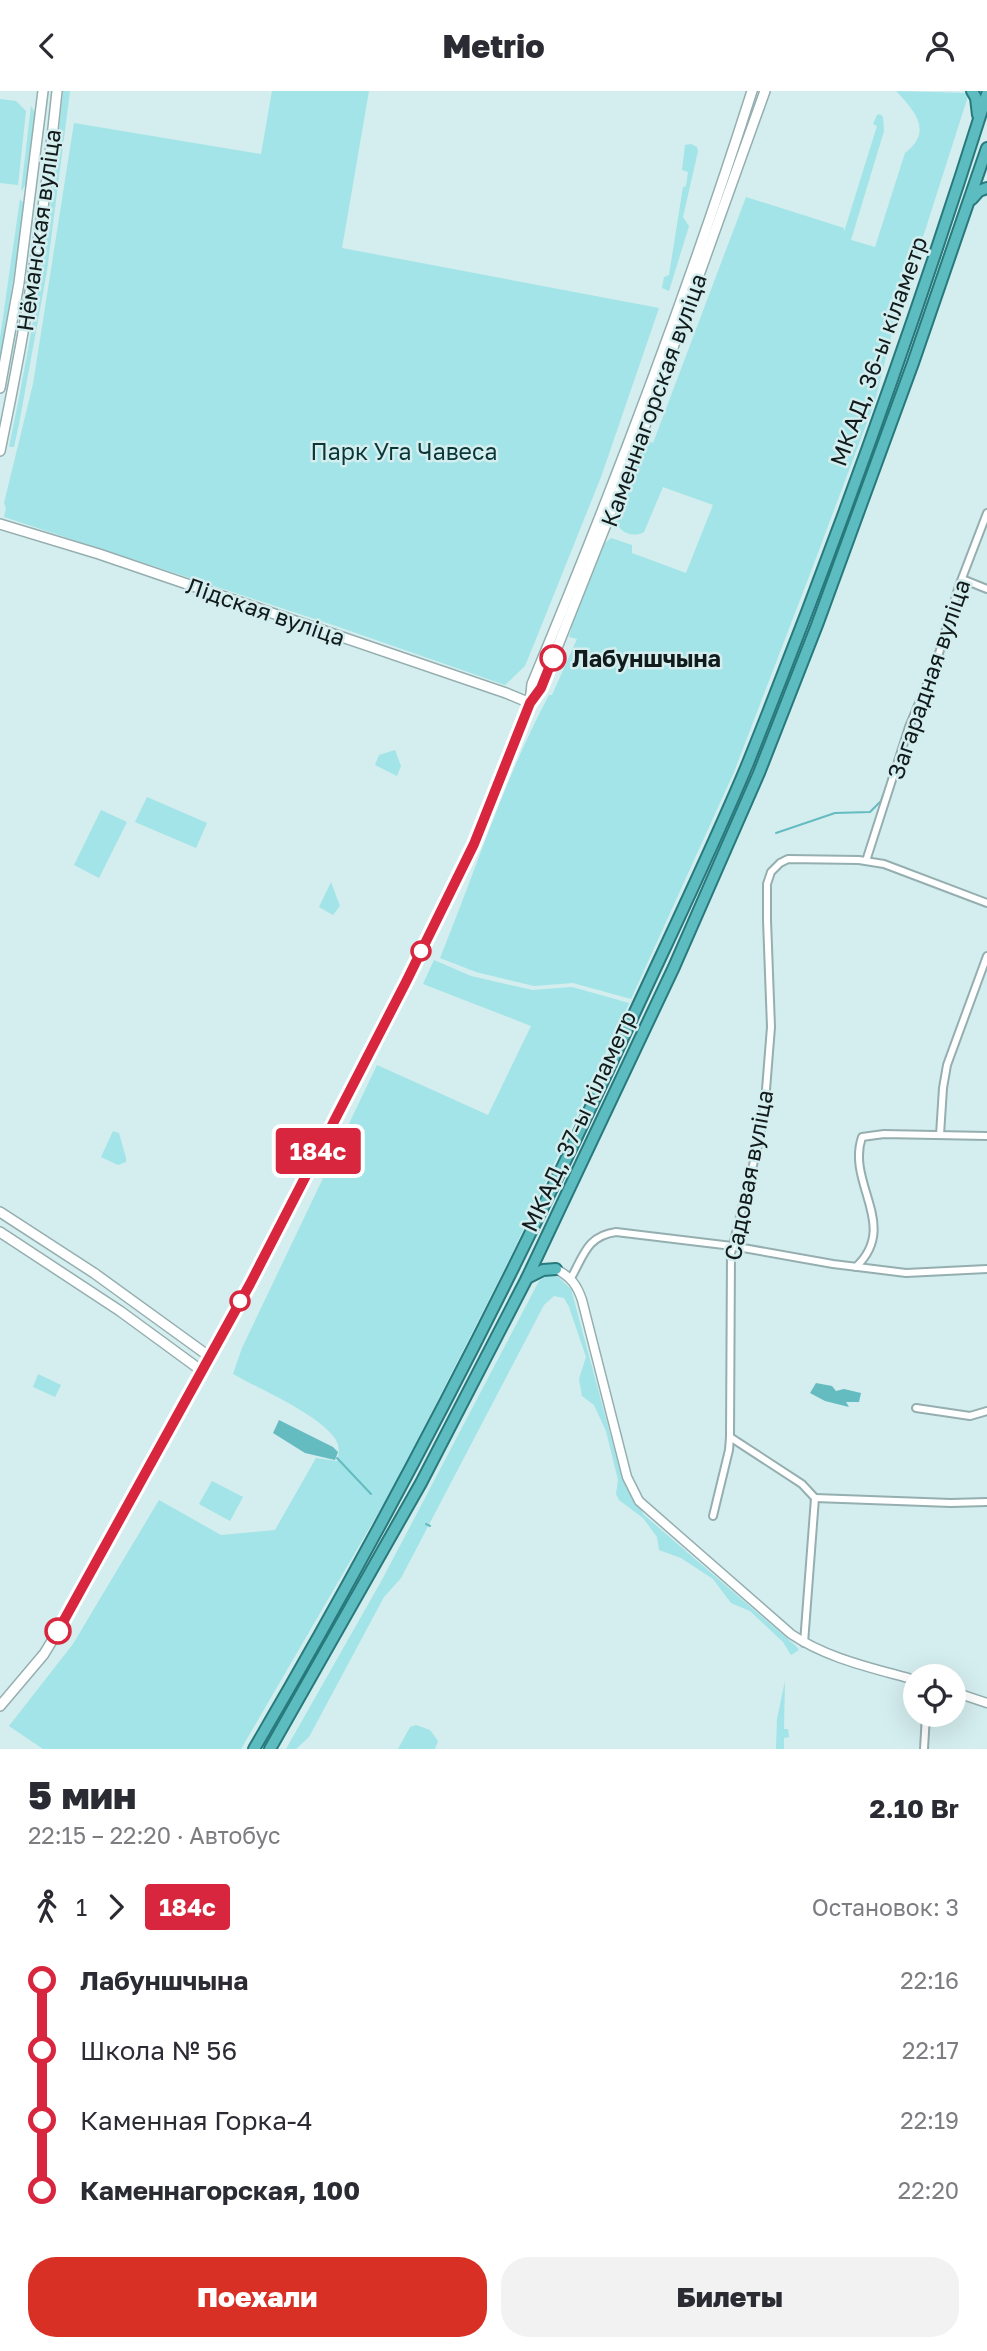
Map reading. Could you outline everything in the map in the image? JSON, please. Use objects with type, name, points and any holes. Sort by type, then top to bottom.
[{"type":"highway","points":[[972,91],[978,107],[978,124]]},
{"type":"highway","name":"МКАД, 36-ы кіламетр","points":[[803,619],[905,344],[987,94]]},
{"type":"highway","name":"МКАД, 36-ы кіламетр","points":[[817,625],[913,363],[987,148]]},
{"type":"highway","points":[[968,204],[979,191],[987,188]]},
{"type":"highway","name":"МКАД, 37-ы кіламетр","points":[[254,1749],[333,1614],[405,1481],[493,1308],[590,1108],[746,766],[803,619]]},
{"type":"highway","name":"МКАД, 37-ы кіламетр","points":[[270,1749],[421,1483],[543,1245],[635,1051],[726,849],[817,625]]},
{"type":"highway","points":[[543,1245],[547,1259],[556,1269]]},
{"type":"highway","points":[[527,1277],[542,1270],[556,1269]]},
{"type":"main road","name":"Нёманская вуліца","points":[[0,388],[19,283],[43,91]]},
{"type":"main road","name":"Нёманская вуліца","points":[[0,451],[20,357],[47,180],[57,91]]},
{"type":"main road","name":"Каменнагорская вуліца","points":[[530,703],[532,684],[609,496],[662,353],[752,91]]},
{"type":"main road","name":"Каменнагорская вуліца","points":[[0,1706],[19,1685],[58,1631],[210,1357],[298,1191],[474,844],[530,703],[541,688],[610,518],[765,91]]},
{"type":"main road","points":[[42,101],[56,103]]},
{"type":"main road","name":"Лідская вуліца","points":[[0,524],[112,559],[530,703]]},
{"type":"main road","points":[[0,1212],[131,1298],[210,1357]]},
{"type":"main road","points":[[0,1232],[98,1295],[202,1371]]},
{"type":"street","name":"Загарадная вуліца","points":[[866,861],[909,727],[937,660],[962,579],[987,513]]},
{"type":"street","points":[[962,579],[987,589]]},
{"type":"street","name":"Садовая вуліца","points":[[713,1516],[730,1437],[732,1245],[759,1141],[765,1102],[771,1027],[767,920],[771,871],[788,859],[866,861]]},
{"type":"street","points":[[866,861],[901,870],[987,903]]},
{"type":"street","points":[[940,1135],[947,1065],[987,956]]},
{"type":"street","points":[[856,1267],[867,1257],[874,1233],[871,1210],[858,1162],[858,1148],[862,1137],[884,1134],[987,1136]]},
{"type":"street","points":[[571,1278],[591,1242],[598,1236],[616,1232],[732,1245],[906,1273],[987,1269]]},
{"type":"street","points":[[556,1269],[571,1278],[582,1300],[627,1477],[634,1493],[650,1512],[804,1643],[828,1654],[903,1676]]},
{"type":"street","points":[[916,1408],[971,1416],[987,1411]]},
{"type":"street","points":[[730,1437],[802,1484],[815,1498],[951,1503],[987,1501]]},
{"type":"street","points":[[804,1643],[815,1498]]},
{"type":"street","points":[[966,1696],[987,1703]]},
{"type":"street","points":[[924,1749],[925,1727]]},
{"type":"green space","points":[[63,91],[70,91],[47,271],[19,424],[14,447],[9,447],[41,270]]},
{"type":"green space","name":"Парк Уга Чавеса","points":[[272,91],[369,91],[342,248],[659,308],[601,477],[525,666],[505,685],[336,626],[4,517],[4,503],[33,384],[74,123],[261,154]]},
{"type":"green space","points":[[896,91],[969,93],[891,337],[875,401],[734,772],[631,999],[573,983],[534,986],[476,972],[440,958],[518,759],[549,695],[552,695],[577,639],[569,637],[575,615],[605,543],[611,538],[632,545],[632,553],[686,573],[713,505],[663,487],[644,532],[634,535],[625,532],[615,517],[644,439],[653,443],[746,197],[844,228],[844,232],[877,126],[873,124],[880,114],[883,117],[884,131],[851,240],[875,247],[905,153],[914,145],[920,129],[914,113]]},
{"type":"green space","points":[[0,99],[16,101],[26,111],[18,185],[0,183]]},
{"type":"green space","points":[[31,106],[35,113],[31,155],[28,178],[21,191]]},
{"type":"green space","points":[[685,145],[697,147],[698,151],[683,217],[689,226],[669,291],[662,288],[664,277],[669,275],[683,187],[686,186],[688,172],[682,170]]},
{"type":"green space","points":[[20,199],[25,205],[0,363],[0,338]]},
{"type":"green space","points":[[395,750],[401,766],[397,776],[375,765],[379,755]]},
{"type":"green space","points":[[147,797],[207,823],[196,848],[135,822]]},
{"type":"green space","points":[[101,810],[127,822],[99,878],[74,865]]},
{"type":"green space","points":[[331,882],[340,906],[333,915],[319,907]]},
{"type":"green space","points":[[434,960],[471,976],[532,990],[572,987],[629,1003],[508,1262],[395,1484],[241,1749],[43,1749],[9,1726],[73,1644],[159,1500],[221,1535],[275,1530],[316,1458],[337,1461],[338,1445],[328,1430],[289,1403],[233,1374],[242,1348],[377,1065],[488,1115],[531,1026],[423,984]]},
{"type":"green space","points":[[113,1131],[119,1133],[126,1158],[126,1162],[118,1165],[101,1157]]},
{"type":"green space","points":[[548,1275],[557,1276],[571,1289],[622,1478],[644,1515],[799,1650],[791,1655],[783,1642],[750,1611],[731,1603],[713,1579],[681,1558],[659,1550],[657,1537],[643,1518],[619,1500],[616,1494],[618,1480],[606,1431],[594,1405],[582,1396],[579,1379],[586,1357],[569,1307],[564,1298],[554,1296],[544,1305],[401,1578],[384,1597],[309,1737],[296,1749],[286,1749],[383,1578],[539,1281]]},
{"type":"green space","points":[[38,1374],[61,1385],[55,1397],[33,1387]]},
{"type":"green space","points":[[212,1481],[243,1497],[230,1521],[199,1504]]},
{"type":"green space","points":[[785,1681],[784,1729],[788,1729],[789,1737],[784,1738],[784,1749],[776,1749],[777,1719]]},
{"type":"green space","points":[[416,1725],[430,1730],[438,1741],[435,1749],[398,1749],[410,1727]]},
{"type":"shaded area","points":[[816,1383],[832,1386],[836,1391],[844,1389],[861,1393],[859,1402],[846,1402],[849,1407],[825,1401],[810,1393]]},
{"type":"shaded area","points":[[279,1420],[333,1447],[338,1452],[335,1460],[305,1453],[273,1433]]},
{"type":"waterway","points":[[776,833],[835,813],[870,812],[883,795]]},
{"type":"waterway","points":[[337,1458],[371,1494]]},
{"type":"waterway","points":[[426,1524],[430,1526]]},
{"type":"bus line","name":"184с","points":[[58,1631],[250,1284],[406,982],[474,844],[530,703],[541,688],[553,658]]},
{"type":"place","name":"Лабуншчына","points":[[553,658]]}]
